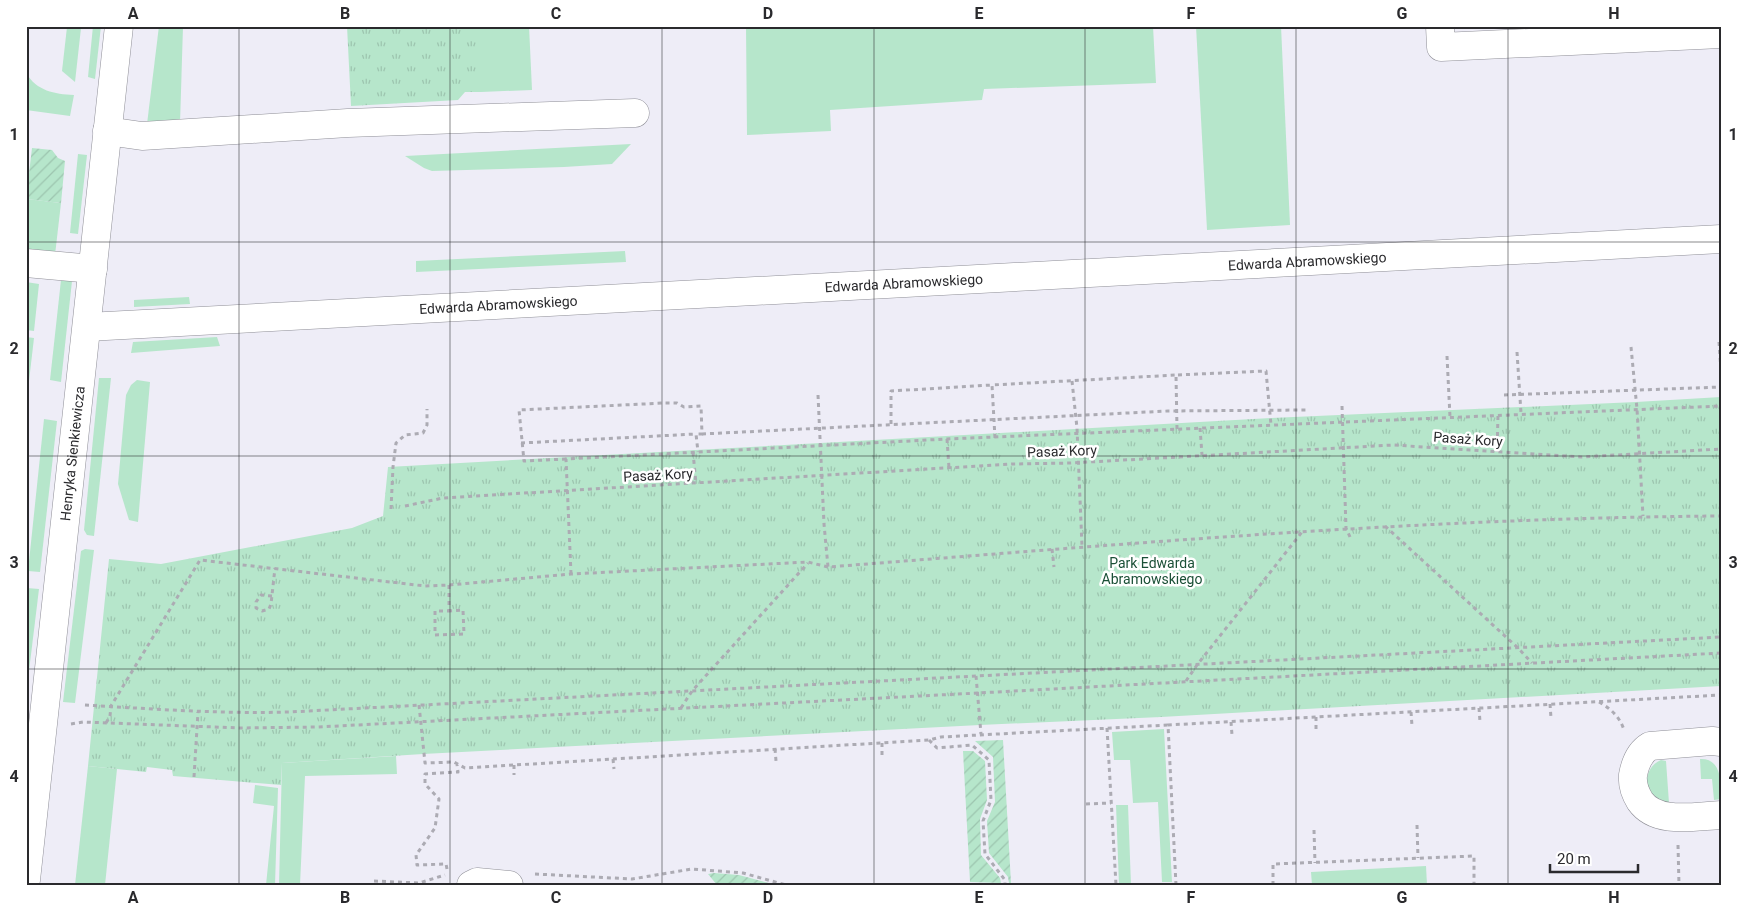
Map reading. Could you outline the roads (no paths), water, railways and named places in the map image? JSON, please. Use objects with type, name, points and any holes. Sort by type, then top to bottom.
[{"type":"street","name":"Henryka Sienkiewicza","points":[[26,880],[34,729],[87,327],[120,26]]},
{"type":"street","points":[[1440,26],[1441,47],[1721,34]]},
{"type":"street","points":[[108,130],[142,136],[348,123],[634,113]]},
{"type":"street","name":"Edwarda Abramowskiego","points":[[87,327],[1721,240]]},
{"type":"street","points":[[26,263],[92,269]]},
{"type":"street","points":[[1721,742],[1659,744],[1645,750],[1639,757],[1634,771],[1634,789],[1642,803],[1652,813],[1665,817],[1721,815]]},
{"type":"street","points":[[460,879],[477,882],[518,879]]},
{"type":"park label","name":"Park Edwarda Abramowskiego","points":[[1152,572]]}]
